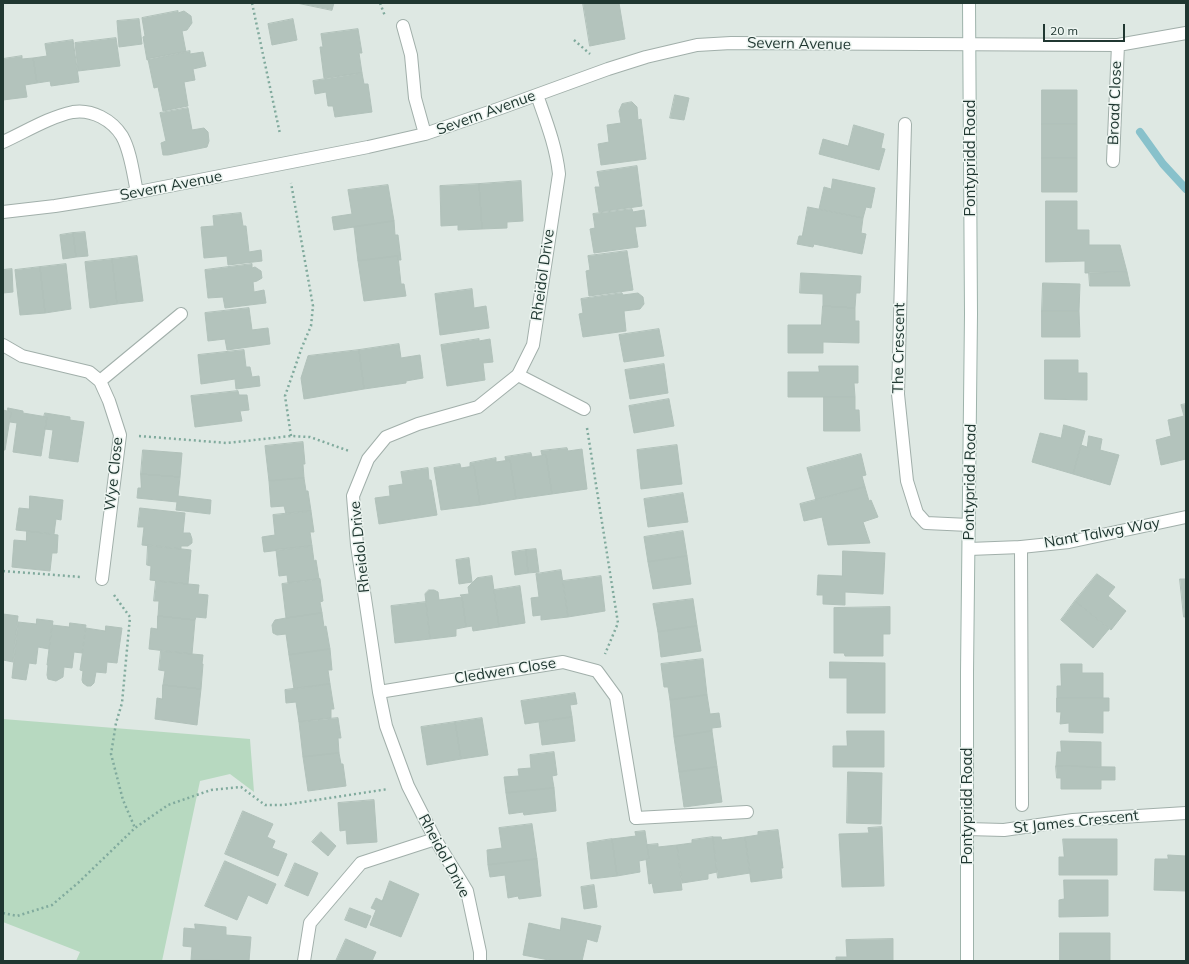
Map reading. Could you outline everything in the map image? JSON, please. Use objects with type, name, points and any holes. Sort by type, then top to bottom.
[{"type":"street","name":"Pontypridd Road","points":[[967,961],[971,314],[969,3]]},
{"type":"street","points":[[402,26],[411,55],[415,98],[425,134]]},
{"type":"street","name":"Severn Avenue","points":[[3,212],[55,206],[137,192],[368,148],[425,134],[646,56],[696,45],[732,43],[1118,45],[1186,33]]},
{"type":"street","name":"Broad Close","points":[[1113,161],[1118,45]]},
{"type":"street","name":"Rheidol Drive","points":[[480,961],[480,952],[466,891],[435,839],[408,786],[386,726],[379,692],[357,545],[353,496],[368,459],[386,437],[418,424],[478,407],[518,375],[533,345],[559,174],[552,138],[537,95]]},
{"type":"street","points":[[3,142],[50,120],[74,112],[93,113],[111,123],[122,136],[128,151],[137,192]]},
{"type":"street","name":"The Crescent","points":[[905,124],[898,394],[907,481],[917,513],[926,523],[969,525]]},
{"type":"street","points":[[3,345],[22,356],[89,372],[100,381],[181,314]]},
{"type":"street","points":[[518,375],[584,409]]},
{"type":"street","name":"Wye Close","points":[[100,381],[120,435],[102,579]]},
{"type":"street","name":"Nant Talwg Way","points":[[969,549],[1021,547],[1069,542],[1186,517]]},
{"type":"street","points":[[1021,547],[1022,805]]},
{"type":"street","name":"Cledwen Close","points":[[379,692],[563,662],[597,671]]},
{"type":"street","points":[[597,671],[616,697],[636,818],[747,812]]},
{"type":"street","name":"St James Crescent","points":[[967,829],[1004,830],[1073,820],[1186,813]]},
{"type":"street","points":[[304,961],[310,923],[361,863],[435,839]]},
{"type":"path","points":[[252,3],[280,134]]},
{"type":"path","points":[[290,178],[313,306],[311,326],[302,346],[285,396],[290,436]]},
{"type":"path","points":[[584,409],[618,623],[597,671]]},
{"type":"path","points":[[120,435],[227,442],[290,436],[310,437],[368,459]]},
{"type":"path","points":[[3,571],[102,579],[130,617],[122,703],[116,723],[111,754],[123,800],[135,828]]},
{"type":"path","points":[[3,913],[18,916],[52,905],[79,882],[135,828],[168,805],[211,790],[241,787],[265,805],[283,805],[408,786]]},
{"type":"green space","points":[[3,719],[250,739],[254,792],[230,774],[200,781],[162,961],[76,961],[80,952],[3,922]]},
{"type":"building","points":[[297,3],[334,3],[332,10]]},
{"type":"building","points":[[583,3],[619,3],[625,39],[590,46]]},
{"type":"building","points":[[178,11],[178,13],[184,11],[191,16],[192,23],[187,30],[182,31],[186,52],[147,60],[143,37],[145,36],[142,18]]},
{"type":"building","points":[[139,19],[142,44],[119,47],[117,21]]},
{"type":"building","points":[[293,19],[297,40],[272,45],[268,24]]},
{"type":"building","points":[[358,29],[362,53],[359,53],[362,73],[324,78],[320,47],[323,47],[321,34]]},
{"type":"building","points":[[116,38],[120,66],[78,71],[75,43]]},
{"type":"building","points":[[73,40],[79,82],[51,86],[50,81],[37,83],[33,58],[47,56],[45,44]]},
{"type":"building","points":[[190,51],[190,54],[203,52],[206,66],[193,69],[195,80],[184,82],[188,106],[163,111],[158,87],[154,88],[148,59]]},
{"type":"building","points":[[22,56],[22,59],[33,58],[37,83],[25,85],[27,97],[3,100],[3,59]]},
{"type":"building","points":[[362,73],[364,84],[368,84],[372,112],[335,117],[333,106],[328,106],[326,92],[315,94],[313,81]]},
{"type":"building","points":[[1042,90],[1077,90],[1077,124],[1042,124]]},
{"type":"building","points":[[675,95],[689,98],[684,120],[670,118]]},
{"type":"building","points":[[632,102],[637,107],[638,120],[641,119],[646,159],[601,165],[598,144],[609,142],[607,125],[621,123],[619,111],[622,104]]},
{"type":"building","points":[[188,108],[192,130],[204,128],[208,132],[209,141],[207,147],[163,155],[161,143],[166,141],[160,113]]},
{"type":"building","points":[[1042,124],[1077,124],[1077,158],[1042,158]]},
{"type":"building","points":[[854,125],[884,134],[881,148],[885,149],[879,170],[819,154],[823,139],[848,146]]},
{"type":"building","points":[[1042,158],[1077,158],[1077,192],[1042,192]]},
{"type":"building","points":[[637,166],[642,206],[599,212],[595,187],[600,187],[597,172]]},
{"type":"building","points":[[833,179],[875,188],[871,208],[866,207],[863,218],[819,209],[824,187],[831,189]]},
{"type":"building","points":[[521,181],[523,221],[507,222],[507,228],[482,229],[479,184]]},
{"type":"building","points":[[479,184],[482,229],[458,230],[458,225],[441,226],[440,186]]},
{"type":"building","points":[[388,185],[394,221],[334,230],[332,217],[352,214],[348,190]]},
{"type":"building","points":[[1046,201],[1077,201],[1077,230],[1089,230],[1089,245],[1120,245],[1127,272],[1085,273],[1085,261],[1046,262]]},
{"type":"building","points":[[808,207],[863,218],[861,233],[866,234],[862,254],[814,244],[813,247],[797,244],[799,236],[802,236]]},
{"type":"building","points":[[632,209],[633,212],[644,210],[646,226],[635,227],[638,247],[594,253],[590,229],[595,228],[593,214]]},
{"type":"building","points":[[241,213],[243,226],[246,226],[249,252],[261,250],[262,261],[228,265],[227,256],[204,258],[201,227],[214,226],[213,216]]},
{"type":"building","points":[[394,221],[395,235],[398,235],[401,260],[398,260],[398,256],[358,261],[354,227]]},
{"type":"building","points":[[85,232],[88,256],[76,257],[73,233]]},
{"type":"building","points":[[73,233],[76,257],[63,259],[60,235]]},
{"type":"building","points":[[627,251],[633,290],[589,296],[586,271],[590,270],[588,256]]},
{"type":"building","points":[[137,256],[143,301],[117,304],[112,259]]},
{"type":"building","points":[[398,256],[401,284],[404,284],[406,296],[364,301],[358,261]]},
{"type":"building","points":[[112,259],[117,304],[90,308],[85,262]]},
{"type":"building","points":[[66,264],[71,309],[45,313],[40,267]]},
{"type":"building","points":[[252,264],[252,268],[255,267],[261,271],[262,278],[253,282],[254,292],[264,290],[266,303],[225,308],[223,297],[208,298],[205,270]]},
{"type":"building","points":[[40,267],[45,313],[20,315],[15,270]]},
{"type":"building","points":[[12,269],[13,292],[3,293],[3,270]]},
{"type":"building","points":[[1089,272],[1127,272],[1130,286],[1090,286]]},
{"type":"building","points":[[801,273],[861,276],[860,293],[856,293],[855,308],[823,306],[823,294],[800,293]]},
{"type":"building","points":[[1043,283],[1080,284],[1079,311],[1042,311]]},
{"type":"building","points":[[472,289],[474,308],[486,306],[489,328],[440,335],[435,294]]},
{"type":"building","points":[[622,293],[623,295],[638,293],[643,297],[644,304],[640,309],[624,311],[626,331],[583,337],[579,314],[583,313],[581,299]]},
{"type":"building","points":[[823,306],[855,308],[855,321],[859,321],[859,343],[823,342],[823,353],[788,353],[788,325],[821,325]]},
{"type":"building","points":[[249,308],[252,330],[268,328],[270,344],[227,350],[225,339],[208,341],[205,313]]},
{"type":"building","points":[[1042,311],[1079,311],[1080,337],[1042,337]]},
{"type":"building","points":[[659,329],[664,356],[624,362],[619,335]]},
{"type":"building","points":[[479,339],[479,341],[490,339],[493,362],[483,363],[485,380],[447,386],[441,345]]},
{"type":"building","points":[[399,344],[401,358],[420,355],[423,378],[406,381],[406,383],[364,389],[359,350]]},
{"type":"building","points":[[244,350],[246,367],[250,367],[252,377],[259,376],[260,386],[236,389],[235,379],[201,384],[198,355]]},
{"type":"building","points":[[359,350],[364,389],[304,399],[301,378],[308,356]]},
{"type":"building","points":[[1045,360],[1078,360],[1078,373],[1087,373],[1087,400],[1045,399]]},
{"type":"building","points":[[664,364],[668,393],[630,399],[625,370]]},
{"type":"building","points":[[819,366],[858,366],[858,383],[854,383],[855,397],[788,397],[788,372],[819,372]]},
{"type":"building","points":[[238,391],[239,395],[247,395],[249,410],[240,411],[242,421],[195,427],[191,396]]},
{"type":"building","points":[[824,397],[855,397],[855,410],[859,410],[860,431],[824,431]]},
{"type":"building","points":[[669,399],[674,426],[634,433],[629,406]]},
{"type":"building","points":[[1186,404],[1186,459],[1161,465],[1156,440],[1171,436],[1168,420],[1184,416],[1181,405]]},
{"type":"building","points":[[8,408],[23,411],[23,413],[47,417],[41,456],[13,452],[17,423],[10,422],[11,412],[8,411]]},
{"type":"building","points":[[3,410],[11,412],[5,450],[3,450]]},
{"type":"building","points":[[45,413],[70,417],[70,420],[84,422],[78,462],[49,458],[53,430],[45,429],[47,417],[44,417]]},
{"type":"building","points":[[1064,425],[1085,431],[1073,474],[1032,462],[1040,433],[1061,438]]},
{"type":"building","points":[[1089,436],[1102,439],[1100,450],[1119,455],[1110,485],[1073,474],[1081,445],[1087,447]]},
{"type":"building","points":[[303,442],[305,464],[303,464],[304,478],[269,481],[265,446]]},
{"type":"building","points":[[677,445],[682,484],[641,489],[637,450]]},
{"type":"building","points":[[567,448],[568,451],[582,449],[587,489],[552,494],[546,455],[542,455],[541,451]]},
{"type":"building","points":[[143,450],[182,453],[180,477],[141,474]]},
{"type":"building","points":[[531,453],[532,457],[546,455],[552,494],[516,499],[510,460],[506,461],[505,457]]},
{"type":"building","points":[[861,454],[866,475],[862,476],[865,487],[816,500],[807,468]]},
{"type":"building","points":[[496,458],[496,462],[510,460],[516,499],[480,505],[474,466],[470,466],[470,463]]},
{"type":"building","points":[[460,464],[461,468],[474,466],[480,505],[441,510],[434,468]]},
{"type":"building","points":[[428,468],[429,480],[431,480],[437,515],[379,524],[375,498],[390,496],[389,486],[403,484],[401,472]]},
{"type":"building","points":[[141,474],[180,477],[178,496],[211,500],[210,514],[176,510],[177,502],[137,498],[138,488],[141,488]]},
{"type":"building","points":[[304,478],[306,491],[308,491],[311,511],[286,514],[284,506],[271,507],[269,481]]},
{"type":"building","points":[[865,487],[869,501],[871,500],[878,517],[863,522],[870,543],[828,545],[822,517],[804,521],[800,504]]},
{"type":"building","points":[[683,493],[688,522],[648,527],[644,499]]},
{"type":"building","points":[[30,496],[63,500],[61,520],[56,519],[54,534],[16,530],[19,508],[29,509]]},
{"type":"building","points":[[140,508],[185,513],[183,533],[190,533],[192,543],[188,546],[181,546],[181,549],[142,545],[144,527],[138,527]]},
{"type":"building","points":[[311,511],[314,532],[310,532],[312,546],[264,552],[262,537],[275,535],[273,515]]},
{"type":"building","points":[[27,531],[58,535],[57,553],[52,553],[50,571],[12,567],[14,540],[26,541]]},
{"type":"building","points":[[683,531],[687,556],[648,562],[644,537]]},
{"type":"building","points":[[148,545],[191,550],[188,584],[150,580],[151,566],[147,565]]},
{"type":"building","points":[[312,546],[319,579],[288,583],[287,575],[279,576],[276,550]]},
{"type":"building","points":[[536,549],[539,572],[528,573],[526,550]]},
{"type":"building","points":[[526,550],[528,573],[515,575],[512,552]]},
{"type":"building","points":[[843,551],[885,553],[883,594],[845,592],[845,605],[823,604],[823,595],[817,595],[818,575],[842,576]]},
{"type":"building","points":[[687,556],[691,584],[653,589],[648,562]]},
{"type":"building","points":[[469,558],[472,582],[459,584],[456,560]]},
{"type":"building","points":[[561,570],[568,617],[541,620],[541,615],[533,616],[531,598],[539,597],[536,574]]},
{"type":"building","points":[[1097,574],[1115,587],[1108,596],[1126,611],[1111,630],[1075,601]]},
{"type":"building","points":[[492,576],[499,627],[473,631],[472,626],[466,627],[462,597],[460,595],[469,594],[468,587],[477,578]]},
{"type":"building","points":[[601,576],[605,611],[568,617],[563,581]]},
{"type":"building","points":[[320,579],[323,601],[320,602],[322,613],[286,618],[282,584]]},
{"type":"building","points":[[1180,579],[1186,579],[1186,617],[1184,617]]},
{"type":"building","points":[[156,581],[199,585],[198,594],[208,595],[206,618],[196,617],[195,620],[158,616],[159,601],[154,601]]},
{"type":"building","points":[[520,586],[525,623],[499,627],[494,590]]},
{"type":"building","points":[[429,590],[438,592],[439,600],[462,597],[466,627],[456,629],[456,636],[430,639],[425,594]]},
{"type":"building","points":[[693,599],[697,626],[658,632],[653,604]]},
{"type":"building","points":[[1075,601],[1109,629],[1093,648],[1061,620]]},
{"type":"building","points":[[426,602],[430,639],[395,643],[391,606]]},
{"type":"building","points":[[890,607],[890,634],[883,634],[883,656],[845,656],[844,653],[834,653],[834,608]]},
{"type":"building","points":[[322,613],[330,649],[289,655],[286,634],[277,635],[273,633],[272,625],[275,620]]},
{"type":"building","points":[[3,614],[18,616],[13,662],[3,660]]},
{"type":"building","points":[[158,616],[195,620],[192,654],[149,649],[151,628],[157,629]]},
{"type":"building","points":[[37,619],[53,621],[49,649],[38,647],[36,664],[29,663],[26,680],[12,678],[18,622],[36,624]]},
{"type":"building","points":[[70,623],[86,625],[82,653],[74,652],[72,668],[64,667],[63,677],[56,681],[48,679],[47,665],[52,625],[69,627]]},
{"type":"building","points":[[106,626],[122,628],[117,663],[107,662],[106,673],[96,672],[94,683],[91,686],[87,686],[83,683],[83,671],[80,670],[86,628],[105,631]]},
{"type":"building","points":[[697,626],[701,651],[661,657],[658,632]]},
{"type":"building","points":[[330,649],[332,670],[328,670],[330,684],[294,689],[289,655]]},
{"type":"building","points":[[161,651],[203,655],[201,689],[163,685],[165,671],[159,670]]},
{"type":"building","points":[[703,659],[707,695],[670,700],[668,687],[664,687],[661,664]]},
{"type":"building","points":[[830,662],[885,663],[885,713],[847,713],[847,678],[830,678]]},
{"type":"building","points":[[1061,664],[1082,664],[1082,673],[1103,673],[1103,698],[1057,698],[1057,686],[1061,686]]},
{"type":"building","points":[[330,684],[334,709],[331,709],[331,718],[299,722],[296,702],[286,703],[285,690]]},
{"type":"building","points":[[163,685],[201,689],[197,725],[155,719],[157,698],[162,699]]},
{"type":"building","points":[[575,693],[577,704],[570,705],[572,717],[525,724],[521,701]]},
{"type":"building","points":[[707,695],[710,714],[719,713],[721,727],[712,728],[712,731],[674,737],[670,700]]},
{"type":"building","points":[[1057,698],[1109,698],[1109,711],[1103,711],[1103,733],[1069,732],[1069,723],[1060,724],[1061,712],[1057,712]]},
{"type":"building","points":[[572,717],[575,741],[542,745],[539,722]]},
{"type":"building","points":[[338,718],[341,738],[338,738],[339,753],[303,757],[299,722]]},
{"type":"building","points":[[482,718],[488,755],[461,759],[455,722]]},
{"type":"building","points":[[455,722],[461,759],[427,765],[421,727]]},
{"type":"building","points":[[712,731],[717,767],[679,772],[674,737]]},
{"type":"building","points":[[847,731],[884,731],[884,767],[833,767],[833,746],[847,746]]},
{"type":"building","points":[[1061,741],[1101,742],[1101,767],[1056,766],[1057,752],[1061,752]]},
{"type":"building","points":[[554,752],[557,775],[552,776],[554,788],[506,793],[504,777],[519,776],[518,769],[531,768],[530,755]]},
{"type":"building","points":[[339,753],[341,764],[343,764],[346,786],[308,791],[303,757]]},
{"type":"building","points":[[1056,766],[1115,767],[1115,780],[1101,780],[1101,789],[1061,789],[1061,778],[1057,778]]},
{"type":"building","points":[[717,767],[722,802],[684,807],[679,772]]},
{"type":"building","points":[[848,772],[882,773],[881,824],[847,823]]},
{"type":"building","points":[[554,788],[556,811],[524,815],[523,812],[509,814],[506,793]]},
{"type":"building","points":[[374,800],[377,842],[347,844],[346,830],[340,831],[338,803]]},
{"type":"building","points":[[243,811],[273,824],[267,837],[275,841],[272,848],[287,854],[278,876],[225,854]]},
{"type":"building","points":[[532,824],[537,859],[488,865],[487,850],[502,848],[499,828]]},
{"type":"building","points":[[882,827],[884,886],[842,887],[839,834],[869,833],[868,828]]},
{"type":"building","points":[[778,830],[783,868],[781,868],[782,878],[751,882],[745,837],[758,835],[758,832]]},
{"type":"building","points":[[645,831],[649,859],[639,861],[640,872],[617,876],[612,839],[636,836],[635,832]]},
{"type":"building","points":[[321,832],[336,846],[328,856],[312,842]]},
{"type":"building","points":[[713,837],[717,872],[708,874],[708,879],[682,883],[677,845],[692,843],[692,840]]},
{"type":"building","points":[[713,837],[721,837],[722,840],[745,837],[750,873],[718,878]]},
{"type":"building","points":[[612,839],[617,876],[591,879],[587,843]]},
{"type":"building","points":[[1063,839],[1117,839],[1117,875],[1059,875],[1059,857],[1064,857]]},
{"type":"building","points":[[658,844],[658,847],[677,845],[682,890],[654,893],[652,883],[649,884],[646,859],[649,859],[647,845]]},
{"type":"building","points":[[1168,855],[1186,856],[1186,891],[1154,890],[1155,859],[1168,859]]},
{"type":"building","points":[[537,859],[541,896],[519,899],[518,896],[508,898],[505,875],[490,877],[488,865]]},
{"type":"building","points":[[225,861],[276,884],[267,904],[248,895],[237,920],[205,906]]},
{"type":"building","points":[[295,863],[318,873],[308,896],[285,886]]},
{"type":"building","points":[[1064,880],[1108,880],[1108,916],[1059,917],[1059,900],[1064,899]]},
{"type":"building","points":[[390,881],[419,894],[401,937],[370,925],[376,910],[371,908],[376,898],[382,901]]},
{"type":"building","points":[[594,885],[597,907],[584,909],[581,887]]},
{"type":"building","points":[[350,908],[371,916],[366,928],[345,920]]},
{"type":"building","points":[[562,918],[601,926],[597,942],[587,939],[582,961],[554,961],[523,955],[529,923],[560,930]]},
{"type":"building","points":[[195,924],[226,927],[226,935],[251,937],[249,961],[191,960],[192,947],[183,946],[184,928],[195,929]]},
{"type":"building","points":[[1060,933],[1110,933],[1110,961],[1060,961]]},
{"type":"building","points":[[346,939],[376,952],[372,961],[336,961]]},
{"type":"building","points":[[893,939],[893,961],[836,961],[836,957],[847,957],[846,940]]},
{"type":"waterway","points":[[1140,132],[1163,164],[1186,189]]}]
